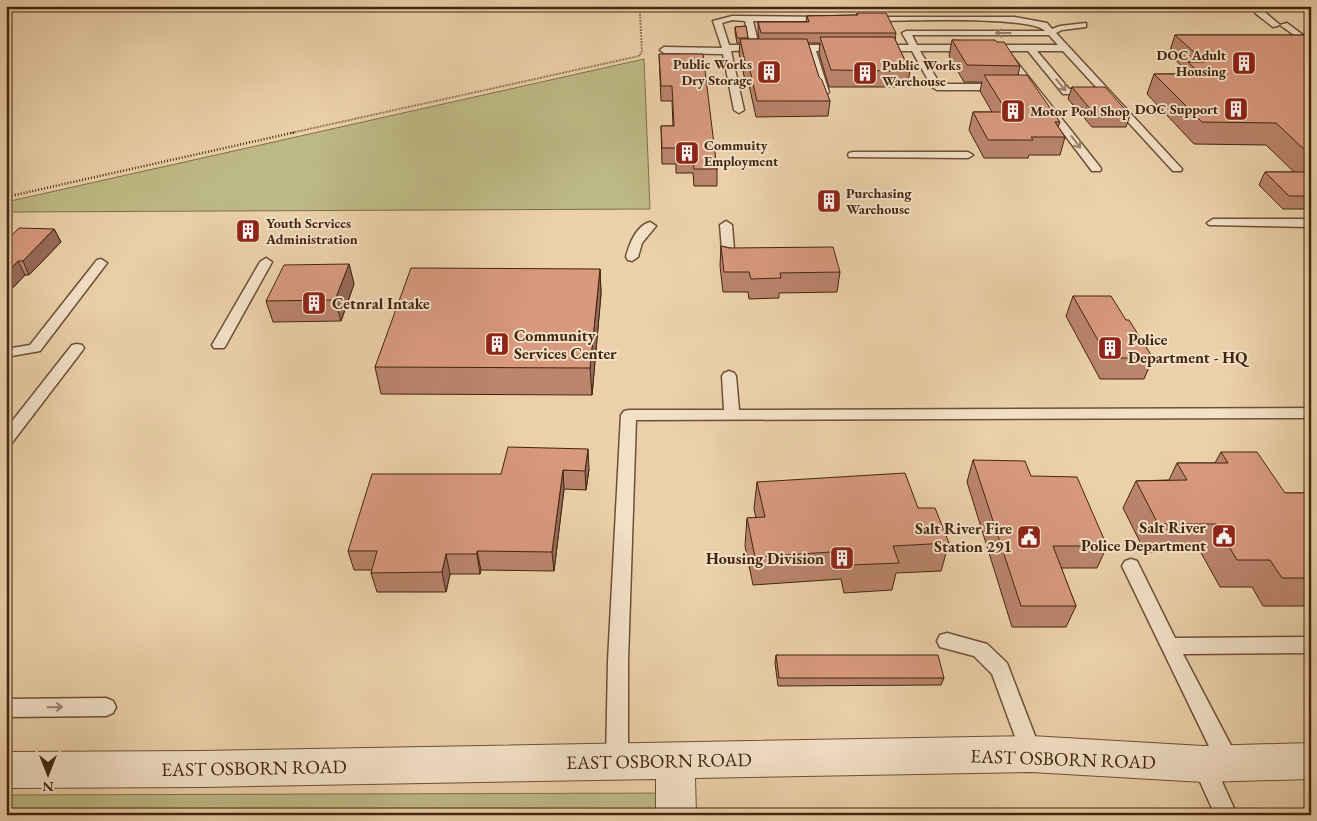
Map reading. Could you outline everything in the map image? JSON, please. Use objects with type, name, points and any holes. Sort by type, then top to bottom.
[{"type":"street","name":"EAST OSBORN ROAD","points":[[6,770],[223,769],[1031,754],[1215,763],[1311,761]]},
{"type":"street","points":[[675,761],[676,815]]},
{"type":"lane","points":[[1261,10],[1311,45]]},
{"type":"lane","points":[[739,110],[727,50],[717,21],[732,18],[837,19]]},
{"type":"lane","points":[[664,50],[759,48],[748,18]]},
{"type":"lane","points":[[857,19],[1015,19],[1044,25],[1177,169]]},
{"type":"lane","points":[[1023,87],[936,87],[906,33],[1051,33],[1060,28],[1083,25]]},
{"type":"lane","points":[[783,48],[848,48]]},
{"type":"lane","points":[[811,48],[824,92]]},
{"type":"lane","points":[[867,48],[1065,48]]},
{"type":"lane","points":[[1003,48],[1023,87],[1096,168]]},
{"type":"lane","points":[[1030,48],[1066,92],[1105,92]]},
{"type":"lane","points":[[853,155],[968,155]]},
{"type":"lane","points":[[1213,223],[1311,223]]},
{"type":"lane","points":[[726,225],[729,262]]},
{"type":"lane","points":[[632,257],[636,242],[650,226]]},
{"type":"lane","points":[[219,346],[266,262]]},
{"type":"lane","points":[[6,353],[35,348],[101,263]]},
{"type":"lane","points":[[6,440],[77,348]]},
{"type":"lane","points":[[729,376],[732,416]]},
{"type":"lane","points":[[617,762],[618,656],[629,415],[1311,413]]},
{"type":"lane","points":[[1131,566],[1169,646],[1215,763],[1226,815]]},
{"type":"lane","points":[[947,641],[980,650],[1000,668],[1031,754]]},
{"type":"lane","points":[[1169,646],[1311,645]]},
{"type":"lane","points":[[6,708],[106,707]]},
{"type":"path","points":[[6,197],[414,104],[628,59],[639,56],[642,52],[640,12],[648,8],[717,8]]},
{"type":"shaded area","points":[[644,59],[650,209],[11,212],[6,216],[6,202]]},
{"type":"shaded area","points":[[680,793],[680,815],[6,815],[6,795]]},
{"type":"building","points":[[857,13],[886,13],[896,33],[761,33],[758,22],[809,22],[807,16],[858,15]]},
{"type":"building","points":[[746,26],[748,38],[737,38],[735,27]]},
{"type":"building","points":[[1175,35],[1311,35],[1311,151],[1306,151],[1276,123],[1202,122],[1154,74],[1200,74],[1188,62],[1205,62]]},
{"type":"building","points":[[820,37],[894,37],[910,71],[831,70]]},
{"type":"building","points":[[740,39],[807,39],[819,77],[830,101],[757,101]]},
{"type":"building","points":[[952,40],[995,40],[997,42],[1004,42],[1020,66],[967,65]]},
{"type":"building","points":[[659,54],[703,54],[717,169],[694,169],[693,157],[676,157],[676,148],[662,148],[661,126],[674,126],[672,86],[661,86]]},
{"type":"building","points":[[984,75],[1027,75],[1060,122],[1055,122],[1065,137],[1031,137],[1033,140],[988,140],[973,112],[1007,112]]},
{"type":"building","points":[[1072,87],[1105,87],[1130,115],[1095,115]]},
{"type":"building","points":[[1265,172],[1311,172],[1311,196],[1289,196]]},
{"type":"building","points":[[19,228],[54,229],[23,261],[18,261],[6,274],[6,241]]},
{"type":"building","points":[[721,246],[729,248],[833,247],[840,272],[780,273],[781,278],[751,279],[749,272],[724,272]]},
{"type":"building","points":[[349,264],[335,300],[266,301],[284,265]]},
{"type":"building","name":"Community Services Center","points":[[411,268],[600,269],[590,368],[375,367]]},
{"type":"building","points":[[1073,296],[1111,296],[1153,358],[1108,358]]},
{"type":"building","points":[[508,447],[588,449],[585,471],[563,470],[552,552],[477,551],[477,554],[446,554],[442,572],[371,573],[377,551],[348,551],[372,474],[501,474]]},
{"type":"building","points":[[1221,452],[1257,452],[1285,493],[1311,493],[1311,578],[1282,578],[1270,560],[1237,560],[1216,524],[1158,524],[1136,481],[1187,480],[1177,463],[1228,463]]},
{"type":"building","points":[[973,460],[1025,461],[1031,476],[1077,477],[1107,546],[1053,546],[1076,606],[1021,606]]},
{"type":"building","points":[[905,473],[918,508],[935,508],[949,543],[893,546],[899,563],[850,565],[846,551],[755,557],[747,518],[765,517],[757,482]]},
{"type":"building","points":[[776,655],[938,655],[944,678],[779,678]]},
{"type":"place","name":"DOC Adult Housing","points":[[1244,63]]},
{"type":"place","name":"Public Works Dry Storage","points":[[769,72]]},
{"type":"place","name":"Public Works Warehouse","points":[[865,73]]},
{"type":"place","name":"DOC Support","points":[[1236,109]]},
{"type":"place","name":"Motor Pool Shop","points":[[1013,111]]},
{"type":"place","name":"Commuity Employment","points":[[687,153]]},
{"type":"place","name":"Purchasing Warehouse","points":[[829,201]]},
{"type":"place","name":"Youth Services Administration","points":[[248,231]]},
{"type":"place","name":"Cetnral Intake","points":[[314,303]]},
{"type":"place","name":"Community Services Center","points":[[497,344]]},
{"type":"place","name":"Police Department - HQ","points":[[1110,348]]},
{"type":"place","name":"Salt River Police Department","points":[[1224,536]]},
{"type":"place","name":"Salt River Fire Station 291","points":[[1029,537]]},
{"type":"place","name":"Housing Division","points":[[842,558]]}]
